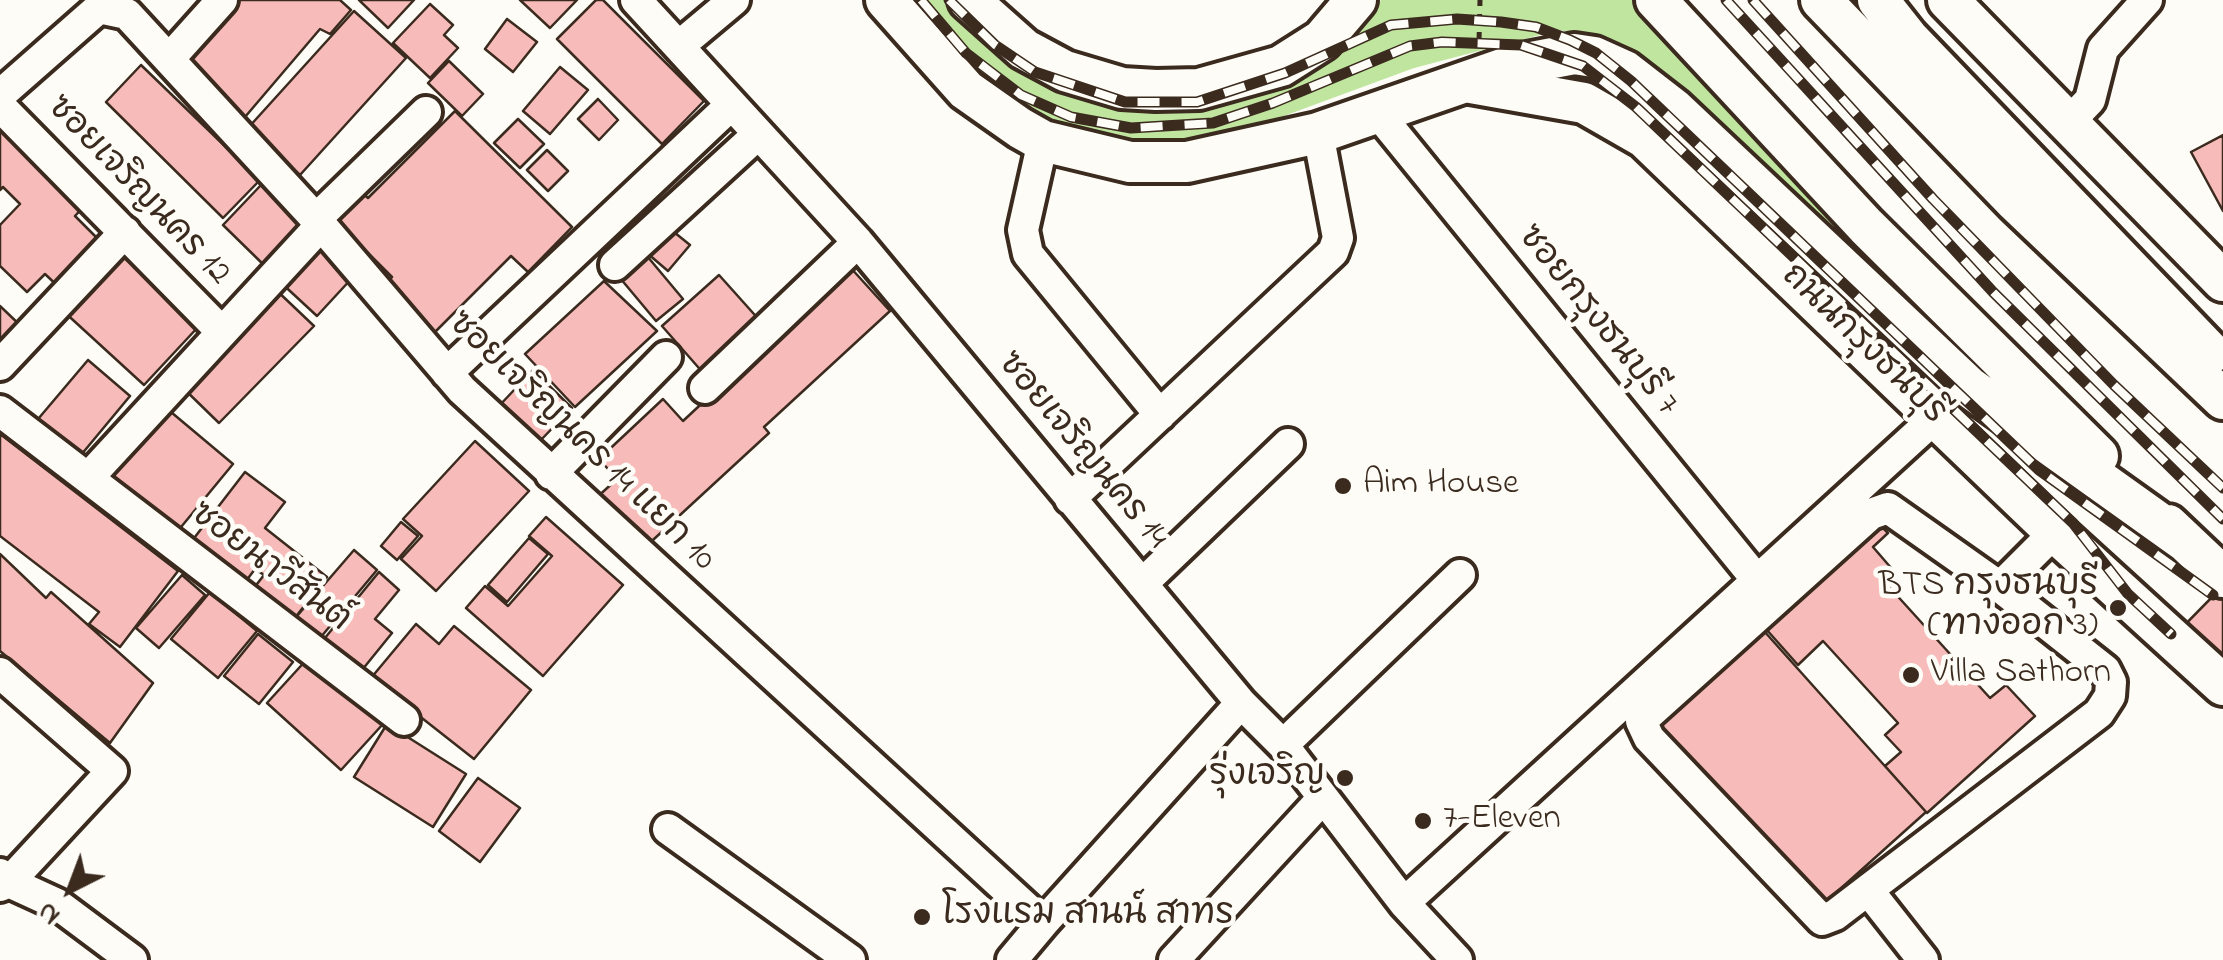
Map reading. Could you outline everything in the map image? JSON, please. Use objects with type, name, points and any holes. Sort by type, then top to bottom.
[{"type":"main road","points":[[886,0],[966,90],[1043,142],[1130,162],[1187,162],[1318,133],[1378,112],[1470,66],[1521,64],[1574,54],[1594,57],[1625,71],[1674,108],[1969,387],[2186,542]]},
{"type":"main road","points":[[969,0],[1024,49],[1065,71],[1122,88],[1156,90],[1199,89],[1281,66],[1322,40],[1356,0]]},
{"type":"main road","points":[[1656,0],[1866,226],[2223,577]]},
{"type":"main road","points":[[1821,0],[2016,202],[2223,399]]},
{"type":"main road","points":[[1878,0],[1908,38],[2223,365]]},
{"type":"main road","points":[[1948,0],[2066,125],[2219,271]]},
{"type":"main road","name":"ถนนกรุงธนบุรี","points":[[1470,66],[1584,103],[1645,138],[2055,532],[2223,685]]},
{"type":"street","points":[[170,58],[222,0]]},
{"type":"street","points":[[679,46],[734,0]]},
{"type":"street","points":[[2066,125],[2090,100],[2104,49],[2148,0]]},
{"type":"street","name":"ซอยเจริญนคร 14","points":[[642,2],[756,136],[858,242],[1242,703],[1283,745],[1404,903],[1456,960]]},
{"type":"street","name":"ซอยเจริญนคร 14 แยก 10","points":[[0,96],[98,8],[127,14],[318,222],[447,373],[551,474],[1043,923]]},
{"type":"street","points":[[447,373],[731,105]]},
{"type":"street","name":"ซอยเจริญนคร 12","points":[[0,106],[220,330]]},
{"type":"street","points":[[88,478],[318,222],[426,112]]},
{"type":"street","name":"ซอยกรุงธนบุรี 7","points":[[1378,112],[1757,580]]},
{"type":"street","points":[[1070,499],[1333,252],[1338,238],[1318,133]]},
{"type":"street","points":[[615,265],[756,136]]},
{"type":"street","points":[[1043,142],[1023,230],[1028,254],[1160,415]]},
{"type":"street","points":[[0,365],[125,232]]},
{"type":"street","points":[[705,388],[858,242]]},
{"type":"street","points":[[551,474],[666,357]]},
{"type":"street","name":"ซอยนาวีสันต์","points":[[0,411],[404,720]]},
{"type":"street","points":[[1631,713],[1757,580],[1936,417]]},
{"type":"street","points":[[1142,584],[1288,444]]},
{"type":"street","points":[[1404,903],[1631,713],[1879,509],[1900,514],[2000,587],[2105,670],[2112,682],[2110,696],[2098,713],[1836,915],[1819,918],[1631,713]]},
{"type":"street","points":[[2000,587],[2055,532]]},
{"type":"street","points":[[1283,745],[1460,575]]},
{"type":"street","points":[[0,673],[112,770],[3,880],[56,904],[132,960]]},
{"type":"street","points":[[1012,960],[1242,703]]},
{"type":"street","points":[[1174,960],[1323,798]]},
{"type":"street","points":[[668,828],[850,960]]},
{"type":"street","points":[[1868,890],[1923,960]]},
{"type":"path","points":[[1470,66],[1480,0]]},
{"type":"green space","points":[[910,0],[955,0],[1164,98],[1371,13],[1381,0],[1642,0],[1819,202],[1837,225],[1836,232],[1591,37],[1559,30],[1414,68],[1246,130],[1185,144],[1134,145],[1065,127],[967,73]]},
{"type":"building","points":[[229,0],[340,0],[351,10],[330,34],[320,29],[245,117],[180,53]]},
{"type":"building","points":[[359,0],[414,0],[388,28]]},
{"type":"building","points":[[520,0],[577,0],[550,28]]},
{"type":"building","points":[[596,0],[603,0],[704,101],[662,144],[557,39]]},
{"type":"building","points":[[430,4],[453,25],[444,35],[458,48],[430,78],[393,43]]},
{"type":"building","points":[[354,11],[406,58],[300,175],[248,128]]},
{"type":"building","points":[[507,19],[537,42],[513,72],[485,49]]},
{"type":"building","points":[[449,61],[483,94],[462,116],[428,83]]},
{"type":"building","points":[[141,65],[260,180],[223,218],[106,102]]},
{"type":"building","points":[[560,67],[588,90],[550,134],[523,111]]},
{"type":"building","points":[[598,99],[618,120],[599,140],[578,119]]},
{"type":"building","points":[[455,111],[572,227],[528,272],[511,256],[434,333],[385,284],[392,277],[330,215],[357,188],[368,198]]},
{"type":"building","points":[[0,119],[87,203],[75,216],[107,248],[64,292],[45,274],[27,292],[0,266],[0,225],[20,204],[3,187],[0,190]]},
{"type":"building","points":[[518,119],[544,144],[520,168],[494,143]]},
{"type":"building","points":[[2223,135],[2223,211],[2191,152]]},
{"type":"building","points":[[547,150],[568,171],[548,191],[527,170]]},
{"type":"building","points":[[261,185],[308,230],[269,270],[223,225]]},
{"type":"building","points":[[669,228],[690,245],[668,271],[647,253]]},
{"type":"building","points":[[314,239],[353,277],[317,316],[277,279]]},
{"type":"building","points":[[116,250],[199,326],[144,385],[61,309]]},
{"type":"building","points":[[642,250],[683,299],[656,321],[615,272]]},
{"type":"building","points":[[849,266],[890,311],[764,427],[769,433],[641,551],[594,500],[617,479],[599,459],[663,399],[683,421]]},
{"type":"building","points":[[719,275],[762,323],[705,375],[662,326]]},
{"type":"building","points":[[604,281],[657,331],[575,407],[525,354]]},
{"type":"building","points":[[273,287],[314,326],[219,423],[179,384]]},
{"type":"building","points":[[0,306],[23,328],[0,353]]},
{"type":"building","points":[[88,360],[130,396],[76,461],[33,425]]},
{"type":"building","points":[[533,370],[572,408],[536,445],[498,407]]},
{"type":"building","points":[[165,407],[233,464],[172,538],[103,480]]},
{"type":"building","points":[[0,434],[178,571],[120,647],[89,624],[99,612],[0,536]]},
{"type":"building","points":[[475,441],[529,491],[436,591],[401,559],[422,536],[403,519]]},
{"type":"building","points":[[245,472],[285,502],[265,528],[327,577],[290,624],[250,593],[264,575],[255,569],[240,589],[188,546]]},
{"type":"building","points":[[546,517],[623,585],[543,676],[466,608],[485,586],[508,606],[552,556],[529,536]]},
{"type":"building","points":[[401,522],[418,536],[397,560],[381,546]]},
{"type":"building","name":"Villa Sathorn","points":[[1879,524],[1888,533],[1873,547],[1892,569],[1882,579],[1990,698],[2006,685],[2035,716],[1927,813],[1885,766],[1901,752],[1885,735],[1898,723],[1823,641],[1798,665],[1766,629]]},
{"type":"building","points":[[529,538],[548,554],[507,602],[488,585]]},
{"type":"building","points":[[354,550],[377,570],[315,644],[291,623]]},
{"type":"building","points":[[0,554],[46,598],[51,592],[153,683],[110,743],[0,651]]},
{"type":"building","points":[[379,572],[399,590],[375,619],[392,633],[358,675],[320,644]]},
{"type":"building","points":[[182,575],[205,595],[159,648],[136,628]]},
{"type":"building","points":[[2223,586],[2223,700],[2165,645]]},
{"type":"building","points":[[210,592],[257,631],[218,678],[171,639]]},
{"type":"building","points":[[416,624],[439,644],[454,626],[531,690],[474,759],[371,678]]},
{"type":"building","points":[[1764,631],[1926,812],[1819,908],[1657,727]]},
{"type":"building","points":[[258,634],[293,662],[259,704],[224,676]]},
{"type":"building","points":[[309,657],[383,724],[341,770],[267,703]]},
{"type":"building","points":[[387,724],[466,774],[433,827],[354,777]]},
{"type":"building","points":[[478,778],[520,808],[480,862],[439,831]]},
{"type":"railway","points":[[921,0],[966,53],[1021,95],[1071,117],[1131,128],[1213,123],[1273,103],[1410,46],[1442,42],[1521,45],[1583,66],[1636,107],[2073,523],[2128,594],[2171,634]]},
{"type":"railway","points":[[949,0],[995,45],[1035,72],[1125,102],[1197,102],[1285,73],[1391,25],[1457,19],[1501,22],[1536,27],[1570,40],[1596,53],[1631,81],[2039,470],[2213,595]]},
{"type":"railway","points":[[1726,0],[1993,292],[2223,519]]},
{"type":"railway","points":[[1753,0],[1933,199],[2114,385],[2223,488]]},
{"type":"place","name":"Aim House","points":[[1343,486]]},
{"type":"place","name":"BTS กรุงธนบุรี (ทางออก 3)","points":[[2118,608]]},
{"type":"place","name":"Villa Sathorn","points":[[1911,675]]},
{"type":"place","name":"รุ่งเจริญ","points":[[1345,778]]},
{"type":"place","name":"7-Eleven","points":[[1423,821]]},
{"type":"place","name":"โรงแรม สานน์ สาทร","points":[[922,917]]}]
